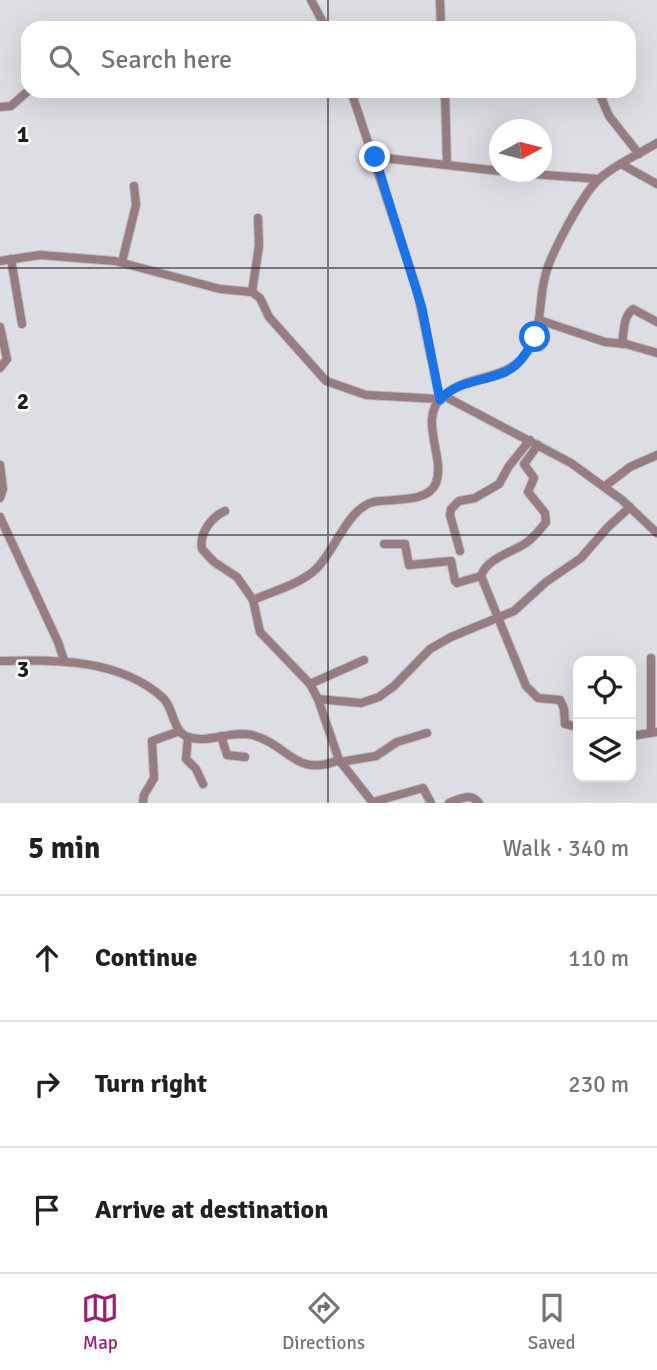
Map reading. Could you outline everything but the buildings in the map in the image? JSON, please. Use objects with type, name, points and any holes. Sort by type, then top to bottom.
[{"type":"street","points":[[312,0],[322,21]]},
{"type":"street","points":[[440,0],[442,21]]},
{"type":"street","points":[[0,107],[11,106],[21,97]]},
{"type":"street","points":[[253,600],[296,582],[316,569],[360,508],[374,502],[418,497],[432,490],[437,482],[432,425],[441,398],[422,308],[375,157],[354,98]]},
{"type":"street","points":[[445,98],[447,165]]},
{"type":"street","points":[[601,98],[609,116],[639,154]]},
{"type":"street","points":[[441,398],[462,384],[509,370],[517,365],[531,346],[539,320],[548,266],[581,205],[599,179],[657,143]]},
{"type":"street","points":[[375,157],[489,170]]},
{"type":"street","points":[[621,164],[657,184]]},
{"type":"street","points":[[552,175],[599,179]]},
{"type":"street","points":[[122,262],[136,205],[134,186]]},
{"type":"street","points":[[252,292],[259,246],[258,218]]},
{"type":"street","points":[[0,261],[40,255],[122,262],[219,289],[252,292],[260,298],[268,317],[326,381],[366,395],[441,398],[571,463],[605,486],[657,533]]},
{"type":"street","points":[[10,259],[22,324]]},
{"type":"street","points":[[622,344],[629,311],[633,309],[657,322]]},
{"type":"street","points":[[539,320],[605,342],[657,352]]},
{"type":"street","points":[[0,327],[7,359],[0,368]]},
{"type":"street","points":[[460,551],[450,515],[451,509],[458,501],[475,498],[502,481],[509,466],[534,443]]},
{"type":"street","points":[[534,443],[524,464],[534,478],[528,492],[545,513],[546,522],[525,543],[492,561],[481,576],[526,686],[538,698],[559,700],[564,709],[565,724],[573,726]]},
{"type":"street","points":[[605,486],[630,467],[657,455]]},
{"type":"street","points":[[0,465],[3,489],[0,498]]},
{"type":"street","points":[[318,699],[348,703],[371,701],[394,686],[430,649],[514,611],[546,582],[581,558],[608,527],[630,508]]},
{"type":"street","points":[[225,511],[217,515],[202,536],[202,550],[214,562],[237,577],[253,600],[260,632],[310,684],[340,761],[373,802],[423,788],[431,803]]},
{"type":"street","points":[[0,517],[58,642],[62,660]]},
{"type":"street","points":[[384,544],[405,544],[409,565],[451,561],[457,583],[481,576]]},
{"type":"street","points":[[636,735],[654,732],[651,658]]},
{"type":"street","points":[[0,661],[62,660],[120,673],[138,680],[166,702],[184,734],[186,759],[196,769],[203,785]]},
{"type":"street","points":[[310,684],[365,660]]},
{"type":"street","points":[[143,803],[144,795],[154,778],[152,741],[184,734],[197,738],[253,736],[310,766],[324,766],[376,756],[397,742],[427,733]]},
{"type":"street","points":[[221,736],[227,755],[245,757]]},
{"type":"street","points":[[449,803],[469,797],[475,798],[479,803]]},
{"type":"route","points":[[375,157],[422,308],[440,400],[462,384],[509,370],[517,365],[535,337]]}]
